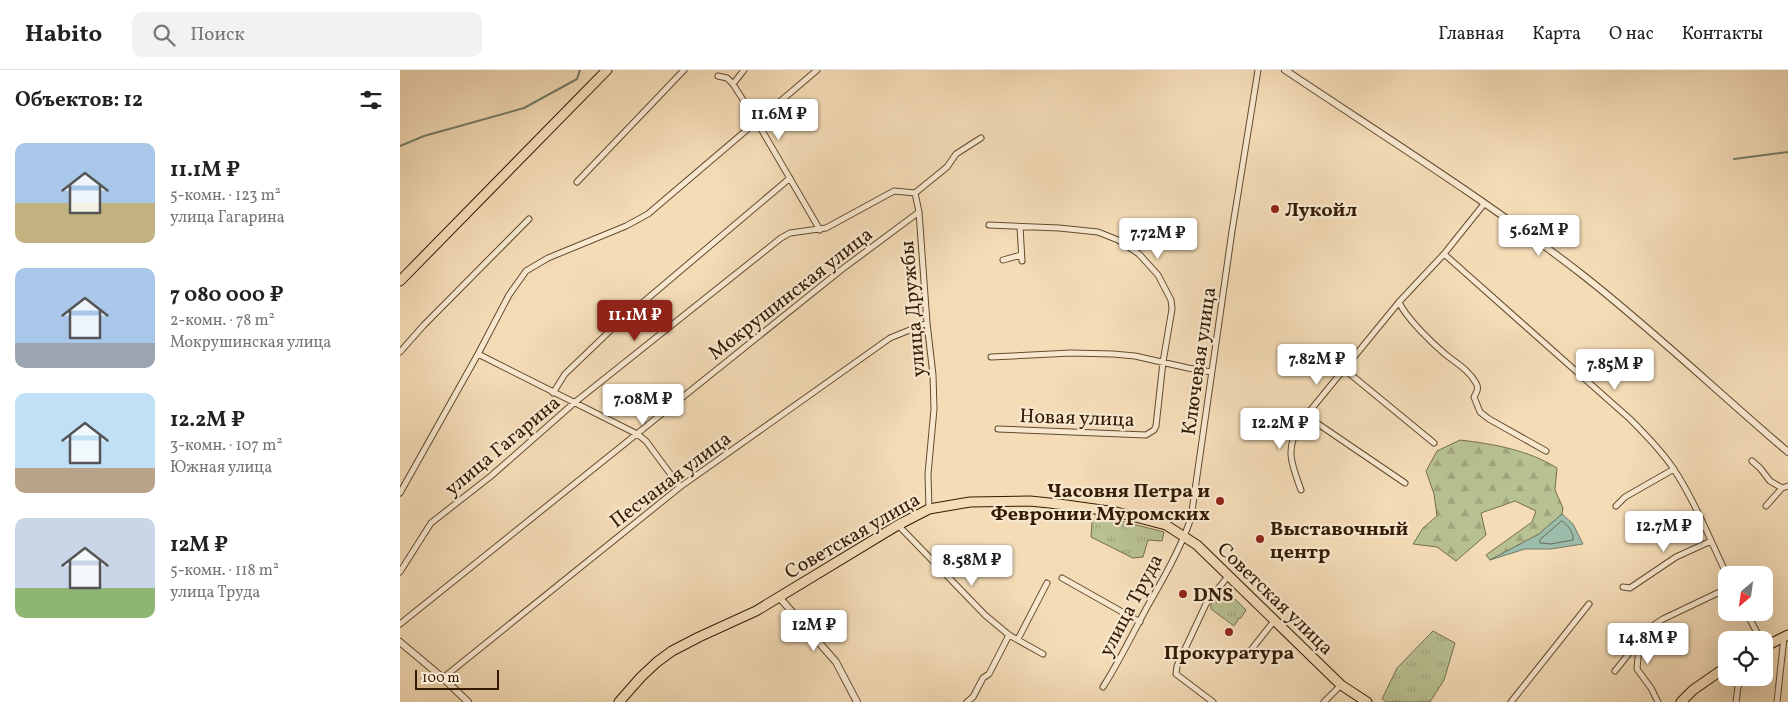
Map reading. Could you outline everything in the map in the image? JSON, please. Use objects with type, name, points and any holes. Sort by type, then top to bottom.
[{"type":"main road","points":[[400,281],[607,70]]},
{"type":"main road","name":"Советская улица","points":[[619,702],[641,677],[672,651],[756,611],[898,525],[928,509],[970,502],[1030,501],[1116,512],[1166,525],[1197,545],[1341,685],[1367,702]]},
{"type":"main road","points":[[1773,642],[1786,636]]},
{"type":"main road","points":[[1681,702],[1693,690],[1718,673]]},
{"type":"street","points":[[577,182],[684,70]]},
{"type":"street","points":[[732,84],[744,70]]},
{"type":"street","points":[[400,493],[509,295],[526,271],[548,258],[626,226],[648,214],[817,70]]},
{"type":"street","name":"Ключевая улица","points":[[1184,536],[1190,518],[1232,231],[1258,70]]},
{"type":"street","points":[[1285,70],[1484,204],[1583,275],[1788,452]]},
{"type":"street","points":[[718,76],[727,78],[732,84],[757,122],[820,230]]},
{"type":"street","points":[[915,193],[947,167],[956,154],[981,138]]},
{"type":"street","points":[[553,393],[565,374],[615,326],[790,178]]},
{"type":"street","name":"улица Гагарина","points":[[400,572],[431,523],[491,476],[574,404],[781,238],[790,233],[820,230],[894,191],[915,193]]},
{"type":"street","name":"улица Дружбы","points":[[915,193],[920,212],[927,323],[933,375],[934,409],[928,474],[928,509]]},
{"type":"street","points":[[1301,490],[1290,453],[1294,434],[1305,415],[1399,302],[1444,254],[1484,204]]},
{"type":"street","name":"Мокрушинская улица","points":[[400,624],[841,270],[920,212]]},
{"type":"street","points":[[400,352],[423,326],[529,219]]},
{"type":"street","points":[[989,225],[1098,232],[1118,240],[1139,254],[1158,275],[1171,300],[1172,309],[1163,362]]},
{"type":"street","points":[[1003,260],[1022,258],[1020,227]]},
{"type":"street","points":[[1444,254],[1630,419],[1651,440],[1674,469],[1691,499],[1723,566]]},
{"type":"street","points":[[1399,302],[1403,311],[1416,325],[1443,353],[1467,371],[1478,384],[1474,397],[1480,412],[1546,451]]},
{"type":"street","name":"Песчаная улица","points":[[443,678],[680,487],[890,338],[927,323]]},
{"type":"street","points":[[991,357],[1071,353],[1113,354],[1135,356],[1211,372]]},
{"type":"street","points":[[478,354],[574,404],[637,434],[646,441],[680,487]]},
{"type":"street","name":"Новая улица","points":[[998,429],[1146,435],[1154,430],[1163,362]]},
{"type":"street","points":[[1344,369],[1434,443]]},
{"type":"street","points":[[1305,415],[1405,483]]},
{"type":"street","points":[[1752,461],[1760,468],[1770,482],[1785,487],[1766,506]]},
{"type":"street","points":[[1616,506],[1625,498],[1674,469]]},
{"type":"street","points":[[898,525],[985,615],[1009,635],[1043,654]]},
{"type":"street","name":"улица Труда","points":[[1103,687],[1121,658],[1184,536]]},
{"type":"street","points":[[1623,587],[1630,588],[1676,557],[1710,541]]},
{"type":"street","points":[[1213,702],[1176,674],[1176,666],[1206,604],[1229,575]]},
{"type":"street","points":[[1062,578],[1140,622]]},
{"type":"street","points":[[1018,640],[1047,583]]},
{"type":"street","points":[[1616,671],[1654,624],[1718,593]]},
{"type":"street","points":[[779,597],[836,662],[858,702]]},
{"type":"street","points":[[1511,702],[1589,604]]},
{"type":"street","points":[[1251,650],[1274,620]]},
{"type":"street","points":[[967,702],[973,697],[983,678],[989,674],[1009,635]]},
{"type":"street","points":[[1777,702],[1786,636]]},
{"type":"street","points":[[1641,639],[1637,669],[1651,688],[1658,702]]},
{"type":"street","points":[[400,642],[468,702]]},
{"type":"street","points":[[1324,702],[1341,685]]},
{"type":"street","points":[[1736,702],[1738,686]]},
{"type":"green space","points":[[1460,440],[1523,452],[1557,468],[1555,490],[1563,508],[1562,514],[1539,534],[1490,560],[1486,555],[1532,522],[1536,511],[1515,501],[1481,513],[1486,535],[1456,561],[1437,547],[1413,544],[1423,528],[1437,516],[1434,494],[1426,471],[1437,451]]},
{"type":"green space","points":[[1097,515],[1164,532],[1162,541],[1148,540],[1143,557],[1133,558],[1091,537],[1092,522]]},
{"type":"green space","points":[[1222,589],[1228,592],[1246,610],[1241,618],[1237,619],[1234,626],[1211,609],[1214,597]]},
{"type":"green space","points":[[1433,631],[1455,643],[1444,680],[1430,702],[1387,702],[1382,699],[1397,668]]},
{"type":"water","points":[[1562,514],[1573,524],[1583,544],[1551,549],[1525,549],[1490,560],[1539,534]]},
{"type":"waterway","points":[[400,146],[424,136],[524,108],[577,79],[580,70]]},
{"type":"waterway","points":[[1734,159],[1788,152]]},
{"type":"place","name":"Лукойл","points":[[1275,209]]},
{"type":"place","name":"Часовня Петра и Февронии Муромских","points":[[1220,501]]},
{"type":"place","name":"Выставочный центр","points":[[1260,539]]},
{"type":"place","name":"DNS","points":[[1183,594]]},
{"type":"place","name":"Прокуратура","points":[[1229,632]]}]
